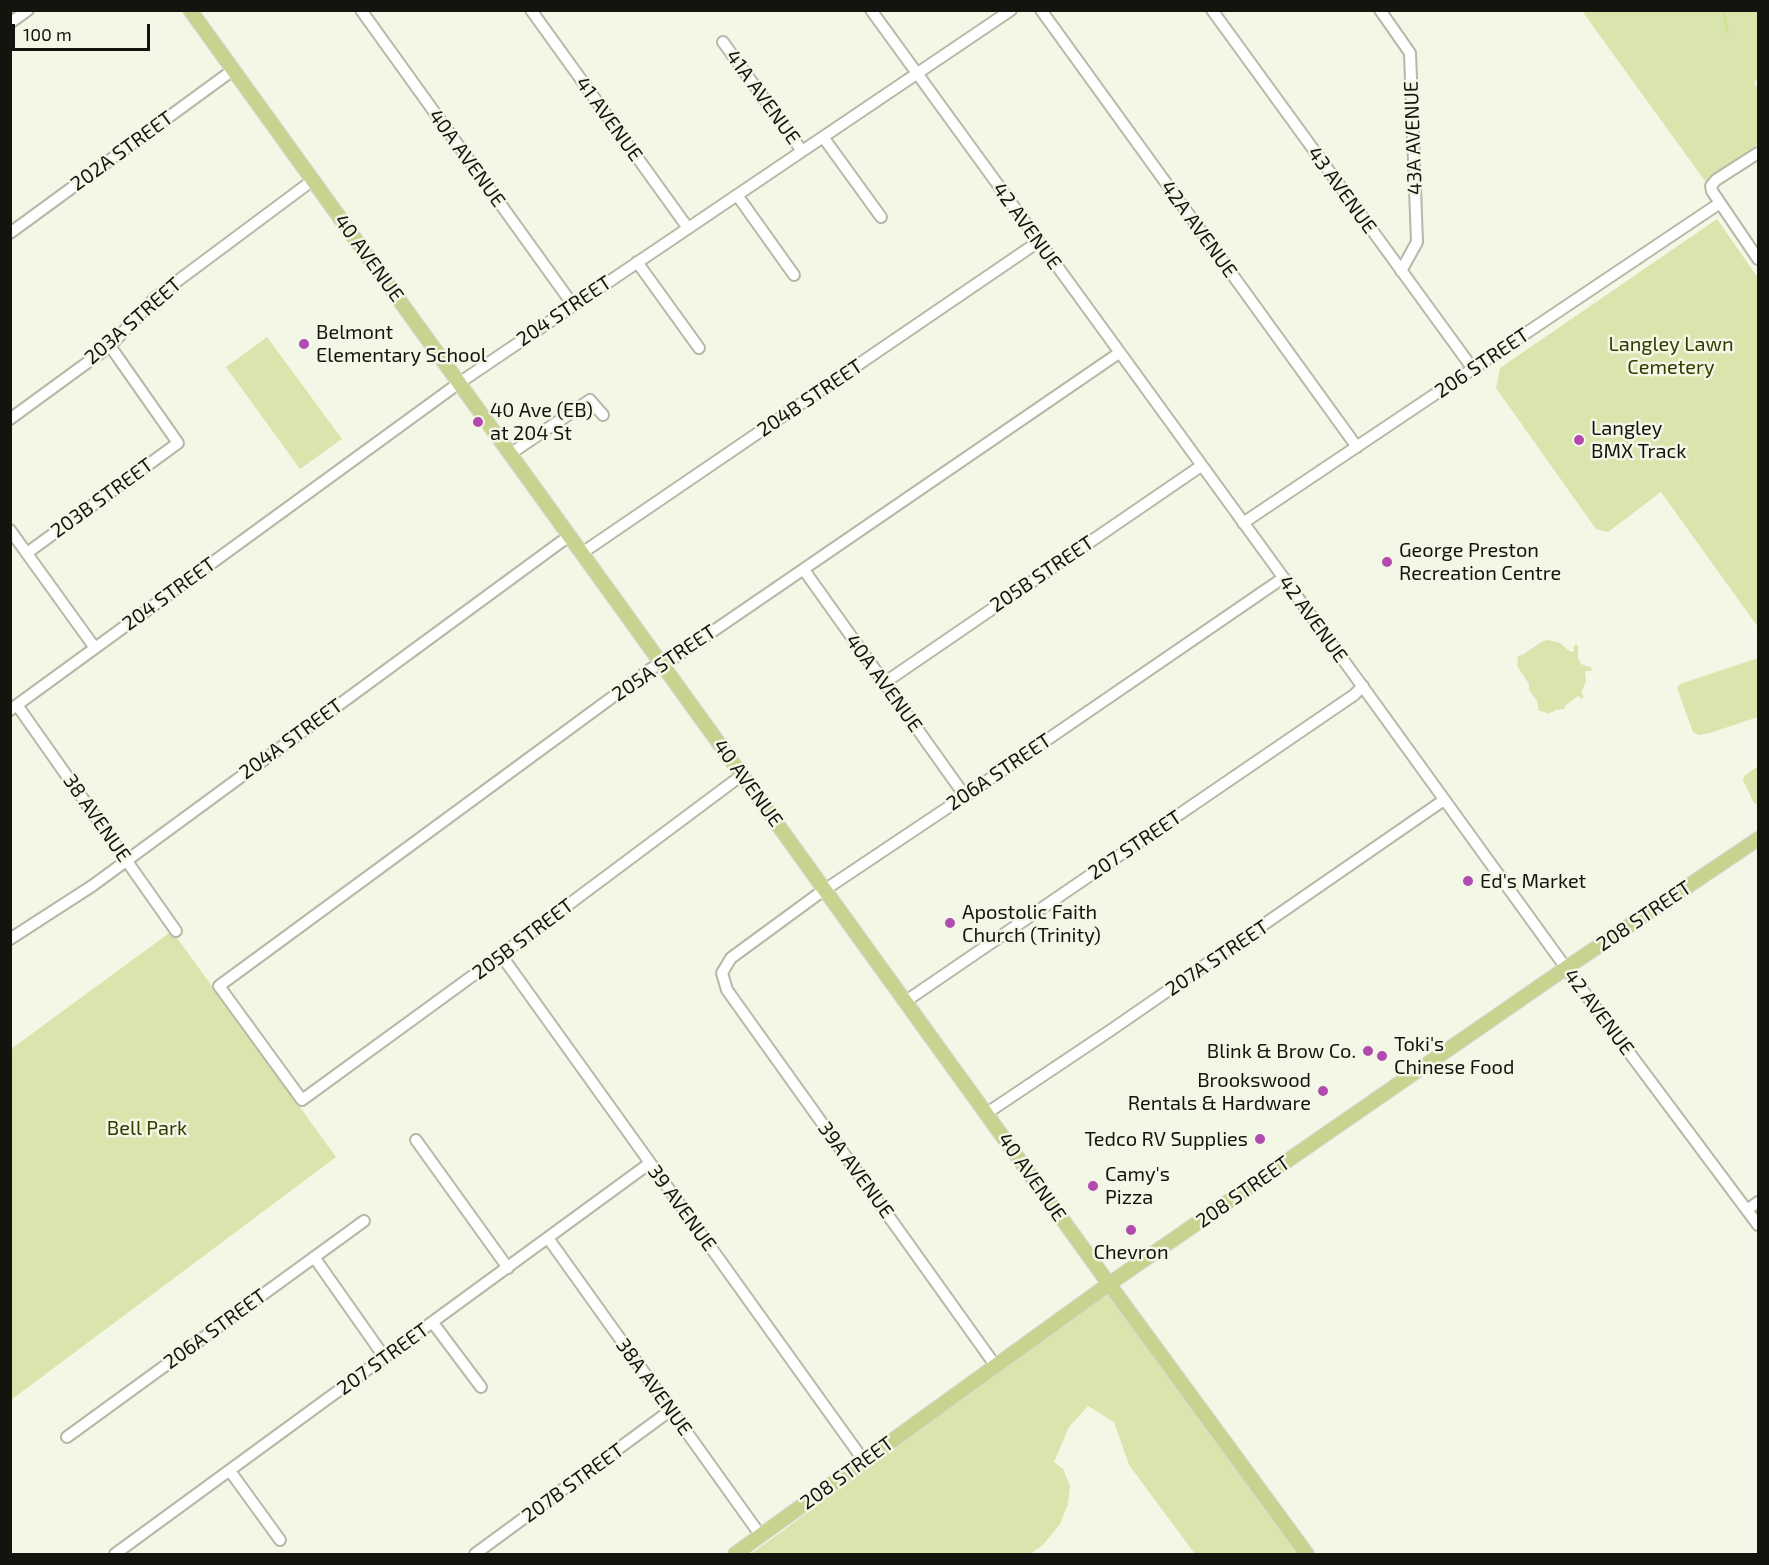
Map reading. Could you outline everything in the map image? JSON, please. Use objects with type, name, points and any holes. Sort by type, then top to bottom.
[{"type":"main road","name":"40 AVENUE","points":[[190,10],[1108,1284],[1307,1554]]},
{"type":"main road","name":"208 STREET","points":[[735,1554],[1108,1284],[1566,968],[1758,839]]},
{"type":"street","points":[[10,23],[28,10]]},
{"type":"street","name":"40A AVENUE","points":[[361,10],[573,305]]},
{"type":"street","name":"41 AVENUE","points":[[531,10],[688,228]]},
{"type":"street","name":"42 AVENUE","points":[[871,10],[1566,968],[1758,1225]]},
{"type":"street","name":"204 STREET","points":[[14,707],[459,383],[1011,10]]},
{"type":"street","name":"42A AVENUE","points":[[1041,10],[1357,447]]},
{"type":"street","name":"43 AVENUE","points":[[1212,10],[1473,369]]},
{"type":"street","name":"43A AVENUE","points":[[1380,10],[1410,53],[1417,242],[1401,271]]},
{"type":"street","name":"41A AVENUE","points":[[723,42],[802,151]]},
{"type":"street","name":"202A STREET","points":[[10,233],[233,70]]},
{"type":"street","points":[[823,137],[881,217]]},
{"type":"street","points":[[1758,153],[1716,180],[1711,186],[1712,191],[1758,259]]},
{"type":"street","name":"203A STREET","points":[[10,419],[110,346],[156,297],[313,180]]},
{"type":"street","points":[[737,195],[794,275]]},
{"type":"street","name":"206 STREET","points":[[1243,523],[1720,203]]},
{"type":"street","name":"204B STREET","points":[[582,553],[1038,242]]},
{"type":"street","points":[[637,262],[699,348]]},
{"type":"street","name":"203B STREET","points":[[27,553],[178,443],[110,346]]},
{"type":"street","name":"205A STREET","points":[[302,1100],[219,986],[652,668],[663,665],[804,570],[1119,353]]},
{"type":"street","points":[[510,454],[590,400],[603,415]]},
{"type":"street","name":"205B STREET","points":[[884,682],[1201,466]]},
{"type":"street","points":[[10,530],[95,648]]},
{"type":"street","name":"204A STREET","points":[[10,939],[92,886],[569,536]]},
{"type":"street","name":"40A AVENUE","points":[[804,570],[964,796]]},
{"type":"street","name":"206A STREET","points":[[722,973],[731,958],[817,895],[1283,578]]},
{"type":"street","name":"207 STREET","points":[[906,1001],[1344,702],[1363,686]]},
{"type":"street","name":"38 AVENUE","points":[[14,707],[127,860],[176,931]]},
{"type":"street","name":"205B STREET","points":[[302,1100],[742,775]]},
{"type":"street","name":"207A STREET","points":[[987,1113],[1444,800]]},
{"type":"street","name":"39 AVENUE","points":[[501,955],[864,1461]]},
{"type":"street","name":"39A AVENUE","points":[[722,973],[727,990],[995,1365]]},
{"type":"street","points":[[416,1140],[508,1268]]},
{"type":"street","name":"207 STREET","points":[[115,1554],[650,1163]]},
{"type":"street","points":[[1747,1210],[1758,1202]]},
{"type":"street","name":"206A STREET","points":[[67,1437],[364,1221]]},
{"type":"street","name":"38A AVENUE","points":[[548,1238],[761,1536]]},
{"type":"street","points":[[314,1257],[385,1358]]},
{"type":"street","points":[[434,1323],[481,1387]]},
{"type":"street","name":"207B STREET","points":[[475,1554],[671,1410]]},
{"type":"street","points":[[230,1471],[280,1540]]},
{"type":"green space","points":[[1582,11],[1758,11],[1758,79],[1754,82],[1758,89],[1758,144],[1705,181]]},
{"type":"green space","name":"Langley Lawn Cemetery","points":[[1717,219],[1758,278],[1758,627],[1661,492],[1608,532],[1596,529],[1496,388],[1500,368]]},
{"type":"green space","points":[[267,337],[342,439],[300,469],[226,367]]},
{"type":"green space","points":[[1543,641],[1560,643],[1572,652],[1574,645],[1578,645],[1578,658],[1581,664],[1592,668],[1591,671],[1585,671],[1586,681],[1581,693],[1584,696],[1582,699],[1578,696],[1564,709],[1548,714],[1539,711],[1537,701],[1529,690],[1529,684],[1517,666],[1518,656]]},
{"type":"green space","points":[[1758,658],[1758,717],[1710,733],[1699,735],[1693,732],[1677,688],[1680,684]]},
{"type":"green space","points":[[1758,766],[1758,805],[1754,803],[1743,780],[1744,776]]},
{"type":"green space","name":"Bell Park","points":[[172,931],[336,1157],[11,1400],[11,1049]]},
{"type":"green space","points":[[1108,1291],[1299,1554],[1195,1554],[1129,1465],[1114,1422],[1088,1406],[1069,1427],[1054,1462],[1063,1469],[1070,1486],[1068,1504],[1060,1524],[1043,1545],[1030,1554],[751,1554]]},
{"type":"waterway","points":[[1724,10],[1727,32]]},
{"type":"place","name":"Belmont Elementary School","points":[[304,344]]},
{"type":"place","name":"40 Ave (EB) at 204 St","points":[[478,422]]},
{"type":"place","name":"Langley BMX Track","points":[[1579,440]]},
{"type":"place","name":"George Preston Recreation Centre","points":[[1387,562]]},
{"type":"place","name":"Ed's Market","points":[[1468,881]]},
{"type":"place","name":"Apostolic Faith Church (Trinity)","points":[[950,923]]},
{"type":"place","name":"Blink & Brow Co.","points":[[1368,1051]]},
{"type":"place","name":"Toki's Chinese Food","points":[[1382,1056]]},
{"type":"place","name":"Brookswood Rentals & Hardware","points":[[1323,1091]]},
{"type":"place","name":"Tedco RV Supplies","points":[[1260,1139]]},
{"type":"place","name":"Camy's Pizza","points":[[1093,1186]]},
{"type":"place","name":"Chevron","points":[[1131,1230]]}]
